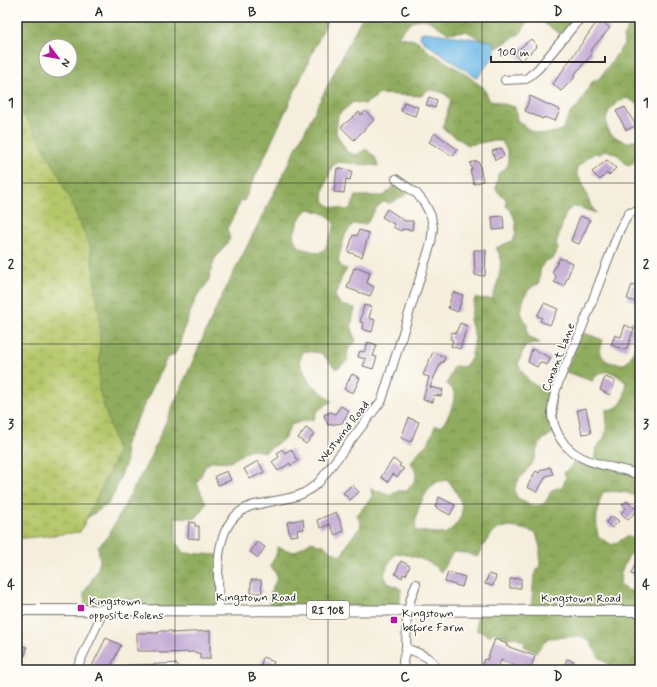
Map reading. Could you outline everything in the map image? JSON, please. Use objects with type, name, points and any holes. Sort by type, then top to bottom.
[{"type":"main road","name":"Kingstown Road","points":[[17,610],[103,612],[219,610],[640,611]]},
{"type":"street","points":[[505,80],[526,79],[538,70],[581,17]]},
{"type":"street","name":"Westwind Road","points":[[219,610],[218,573],[220,548],[229,524],[250,507],[296,498],[308,492],[319,482],[382,400],[424,267],[433,228],[431,216],[425,204],[417,194],[396,179]]},
{"type":"street","name":"Conant Lane","points":[[640,211],[629,213],[620,229],[555,393],[552,409],[553,423],[558,435],[565,445],[573,452],[583,459],[640,475]]},
{"type":"street","points":[[404,670],[402,661],[406,648],[408,611],[416,584]]},
{"type":"street","points":[[76,670],[103,612]]},
{"type":"street","points":[[406,648],[428,658],[436,670]]},
{"type":"street","points":[[126,670],[174,668],[173,670]]},
{"type":"green space","points":[[17,17],[329,17],[244,201],[241,201],[227,229],[230,239],[214,260],[208,282],[196,298],[183,331],[179,347],[174,355],[167,358],[125,444],[126,462],[114,494],[108,504],[87,518],[69,508],[17,517]]},
{"type":"green space","points":[[362,17],[581,17],[565,37],[538,19],[527,22],[521,33],[497,48],[466,31],[448,33],[433,23],[422,19],[411,23],[398,36],[418,41],[428,51],[461,71],[484,88],[489,100],[515,107],[517,120],[528,129],[533,132],[548,134],[562,130],[571,112],[577,108],[592,82],[600,78],[624,44],[623,35],[626,34],[630,22],[634,18],[640,17],[640,50],[632,65],[636,73],[640,75],[640,105],[627,98],[621,101],[609,112],[606,122],[610,134],[625,142],[631,142],[640,138],[640,151],[638,158],[628,166],[618,155],[606,150],[600,154],[594,153],[577,167],[577,175],[583,184],[592,208],[596,213],[574,206],[566,212],[556,244],[558,249],[553,259],[548,260],[543,264],[540,272],[539,284],[531,288],[526,295],[523,304],[521,313],[527,324],[527,332],[529,337],[540,343],[534,343],[527,346],[523,351],[518,364],[525,376],[533,384],[554,394],[557,431],[544,439],[539,445],[531,465],[516,484],[515,493],[519,499],[526,503],[534,506],[541,505],[552,490],[563,486],[566,477],[564,472],[569,469],[578,456],[594,462],[596,448],[604,438],[607,429],[606,410],[620,405],[624,398],[626,383],[613,373],[609,372],[600,373],[592,381],[566,372],[582,332],[603,340],[600,352],[604,359],[613,363],[625,364],[633,353],[639,331],[631,322],[640,322],[640,468],[637,473],[640,475],[640,499],[631,494],[622,492],[603,492],[598,508],[597,524],[598,536],[612,545],[628,536],[640,539],[640,553],[634,552],[629,555],[621,572],[620,585],[626,590],[640,592],[640,670],[615,670],[599,657],[590,642],[581,636],[548,638],[536,652],[524,646],[525,642],[516,637],[508,638],[494,632],[489,636],[484,632],[477,631],[477,611],[531,611],[534,575],[540,565],[540,548],[536,533],[514,527],[500,528],[494,532],[483,546],[477,557],[466,553],[453,552],[441,572],[426,561],[396,553],[388,564],[384,575],[388,583],[401,589],[399,610],[269,610],[270,593],[275,584],[276,578],[275,573],[270,566],[277,553],[277,547],[294,552],[312,541],[317,545],[324,545],[327,549],[341,556],[351,538],[361,525],[357,515],[372,497],[371,488],[390,496],[397,491],[407,491],[415,480],[416,474],[410,462],[428,444],[435,426],[441,426],[452,407],[454,393],[447,384],[454,366],[464,367],[471,359],[475,338],[470,320],[475,298],[492,299],[500,273],[500,259],[496,248],[514,240],[516,226],[514,217],[506,206],[506,199],[496,190],[498,174],[508,166],[508,153],[502,141],[490,141],[468,145],[442,128],[451,101],[444,94],[432,90],[428,90],[421,96],[380,94],[365,104],[353,102],[338,115],[336,133],[347,152],[356,155],[366,149],[375,157],[378,166],[339,162],[332,166],[324,189],[323,199],[329,206],[346,210],[351,208],[356,196],[384,196],[398,181],[408,186],[406,195],[390,203],[383,202],[377,207],[366,224],[353,224],[345,235],[338,260],[341,267],[347,269],[342,277],[335,296],[341,305],[355,308],[351,325],[356,342],[348,350],[347,361],[336,369],[321,353],[304,351],[299,361],[309,382],[332,401],[317,411],[314,419],[291,425],[285,438],[265,452],[250,449],[230,462],[213,461],[206,465],[197,483],[206,504],[196,518],[176,517],[176,541],[184,553],[220,555],[219,607],[85,610],[84,593],[97,571],[100,561],[98,546],[107,538],[149,460],[218,304]],"holes":[[[309,209],[321,212],[330,218],[335,224],[325,249],[319,253],[306,250],[297,244],[293,236],[301,217]],[[448,480],[461,502],[461,515],[458,521],[445,534],[416,531],[416,518],[423,498],[436,483]]]},
{"type":"green space","points":[[17,112],[25,116],[57,171],[90,246],[100,322],[99,390],[118,453],[80,532],[17,539]]},
{"type":"water","points":[[425,32],[491,41],[495,44],[495,55],[477,78],[424,42],[420,38],[421,33]]},
{"type":"building","points":[[599,19],[610,28],[590,51],[593,53],[573,76],[575,77],[561,91],[553,84]]},
{"type":"building","points":[[531,39],[537,46],[521,61],[514,53]]},
{"type":"building","points":[[530,96],[560,110],[555,121],[544,117],[543,119],[525,111]]},
{"type":"building","points":[[429,97],[437,100],[435,108],[426,105]]},
{"type":"building","points":[[404,102],[418,107],[415,116],[401,111]]},
{"type":"building","points":[[625,107],[636,126],[626,130],[616,111]]},
{"type":"building","points":[[366,111],[374,120],[354,140],[341,127],[359,112],[361,115]]},
{"type":"building","points":[[435,133],[457,149],[453,156],[429,142]]},
{"type":"building","points":[[501,148],[504,156],[495,160],[492,151]]},
{"type":"building","points":[[607,160],[616,168],[609,175],[607,173],[600,180],[592,172]]},
{"type":"building","points":[[477,161],[478,163],[479,162],[483,181],[474,184],[470,170],[472,170],[470,163]]},
{"type":"building","points":[[337,168],[352,171],[350,180],[346,179],[344,193],[334,192]]},
{"type":"building","points":[[387,209],[405,221],[413,221],[412,230],[402,229],[401,231],[393,227],[394,224],[382,217]]},
{"type":"building","points":[[503,216],[504,229],[493,230],[492,217]]},
{"type":"building","points":[[580,216],[590,220],[579,244],[571,241]]},
{"type":"building","points":[[359,230],[369,233],[362,257],[348,252],[353,235],[357,236]]},
{"type":"building","points":[[474,250],[486,250],[485,276],[475,275]]},
{"type":"building","points":[[560,258],[573,263],[564,286],[554,282],[556,277],[552,272]]},
{"type":"building","points":[[357,267],[370,272],[367,283],[374,287],[370,296],[347,288],[354,268],[356,269]]},
{"type":"building","points":[[632,285],[640,288],[638,303],[627,299]]},
{"type":"building","points":[[453,292],[463,295],[458,312],[448,308]]},
{"type":"building","points":[[544,303],[558,309],[550,325],[540,321],[542,318],[537,316]]},
{"type":"building","points":[[364,305],[372,307],[369,318],[375,320],[372,332],[362,329],[363,323],[360,322]]},
{"type":"building","points":[[460,323],[467,326],[460,349],[451,346],[453,340],[450,339],[452,332],[456,333]]},
{"type":"building","points":[[625,325],[634,329],[626,350],[611,345],[615,335],[621,337]]},
{"type":"building","points":[[368,342],[377,345],[373,356],[377,357],[373,369],[363,366],[366,359],[358,357],[360,351],[364,352]]},
{"type":"building","points":[[532,349],[551,358],[547,365],[540,362],[537,367],[528,362]]},
{"type":"building","points":[[433,352],[445,357],[443,363],[441,362],[430,387],[443,390],[441,396],[434,395],[433,402],[423,400],[429,377],[423,375]]},
{"type":"building","points":[[352,374],[360,378],[353,393],[344,389]]},
{"type":"building","points":[[605,377],[615,381],[610,395],[600,390]]},
{"type":"building","points":[[341,406],[349,411],[342,423],[328,425],[324,415],[331,412],[335,414]]},
{"type":"building","points":[[586,408],[591,433],[582,434],[577,410]]},
{"type":"building","points":[[409,418],[419,422],[411,442],[401,438]]},
{"type":"building","points":[[306,428],[314,434],[306,444],[298,438]]},
{"type":"building","points":[[282,449],[285,453],[291,449],[298,461],[291,466],[290,463],[278,471],[272,462],[279,457],[277,453]]},
{"type":"building","points":[[393,459],[401,464],[399,466],[404,469],[397,477],[393,474],[388,482],[381,477]]},
{"type":"building","points":[[258,461],[264,472],[250,479],[244,469]]},
{"type":"building","points":[[550,467],[553,474],[546,476],[537,492],[527,487],[536,471],[539,473],[541,470]]},
{"type":"building","points":[[227,471],[231,480],[218,485],[215,476]]},
{"type":"building","points":[[352,485],[359,492],[350,500],[343,493]]},
{"type":"building","points":[[439,497],[455,505],[450,515],[435,507]]},
{"type":"building","points":[[627,501],[637,510],[628,520],[621,513],[626,508],[622,505]]},
{"type":"building","points":[[336,512],[344,531],[335,535],[330,524],[321,528],[317,520]]},
{"type":"building","points":[[612,516],[619,521],[612,528],[606,522]]},
{"type":"building","points":[[303,519],[304,529],[297,530],[298,535],[290,536],[287,522]]},
{"type":"building","points":[[189,522],[195,523],[195,526],[199,526],[199,539],[188,538]]},
{"type":"building","points":[[257,542],[265,547],[258,558],[250,552]]},
{"type":"building","points":[[640,551],[640,577],[631,574]]},
{"type":"building","points":[[401,561],[410,566],[406,575],[403,574],[402,578],[395,574]]},
{"type":"building","points":[[448,572],[465,577],[462,587],[445,582]]},
{"type":"building","points":[[489,574],[496,576],[493,586],[485,584]]},
{"type":"building","points":[[521,578],[521,588],[510,588],[510,579]]},
{"type":"building","points":[[251,580],[261,580],[262,593],[251,593]]},
{"type":"building","points":[[159,631],[172,631],[172,633],[210,631],[210,659],[200,659],[200,653],[196,652],[159,653],[159,651],[137,651],[137,633],[159,633]]},
{"type":"building","points":[[106,638],[121,645],[109,670],[90,670]]},
{"type":"building","points":[[495,639],[507,644],[506,646],[535,656],[530,670],[514,670],[515,666],[501,660],[497,670],[480,670],[484,659],[487,660]]},
{"type":"building","points":[[19,646],[27,647],[25,656],[17,655]]},
{"type":"building","points":[[263,657],[274,662],[271,670],[260,669]]},
{"type":"building","points":[[567,659],[574,661],[571,668],[564,666]]},
{"type":"place","name":"Kingstown opposite Rolens","points":[[81,608]]},
{"type":"place","name":"Kingstown before Farm","points":[[394,620]]}]
